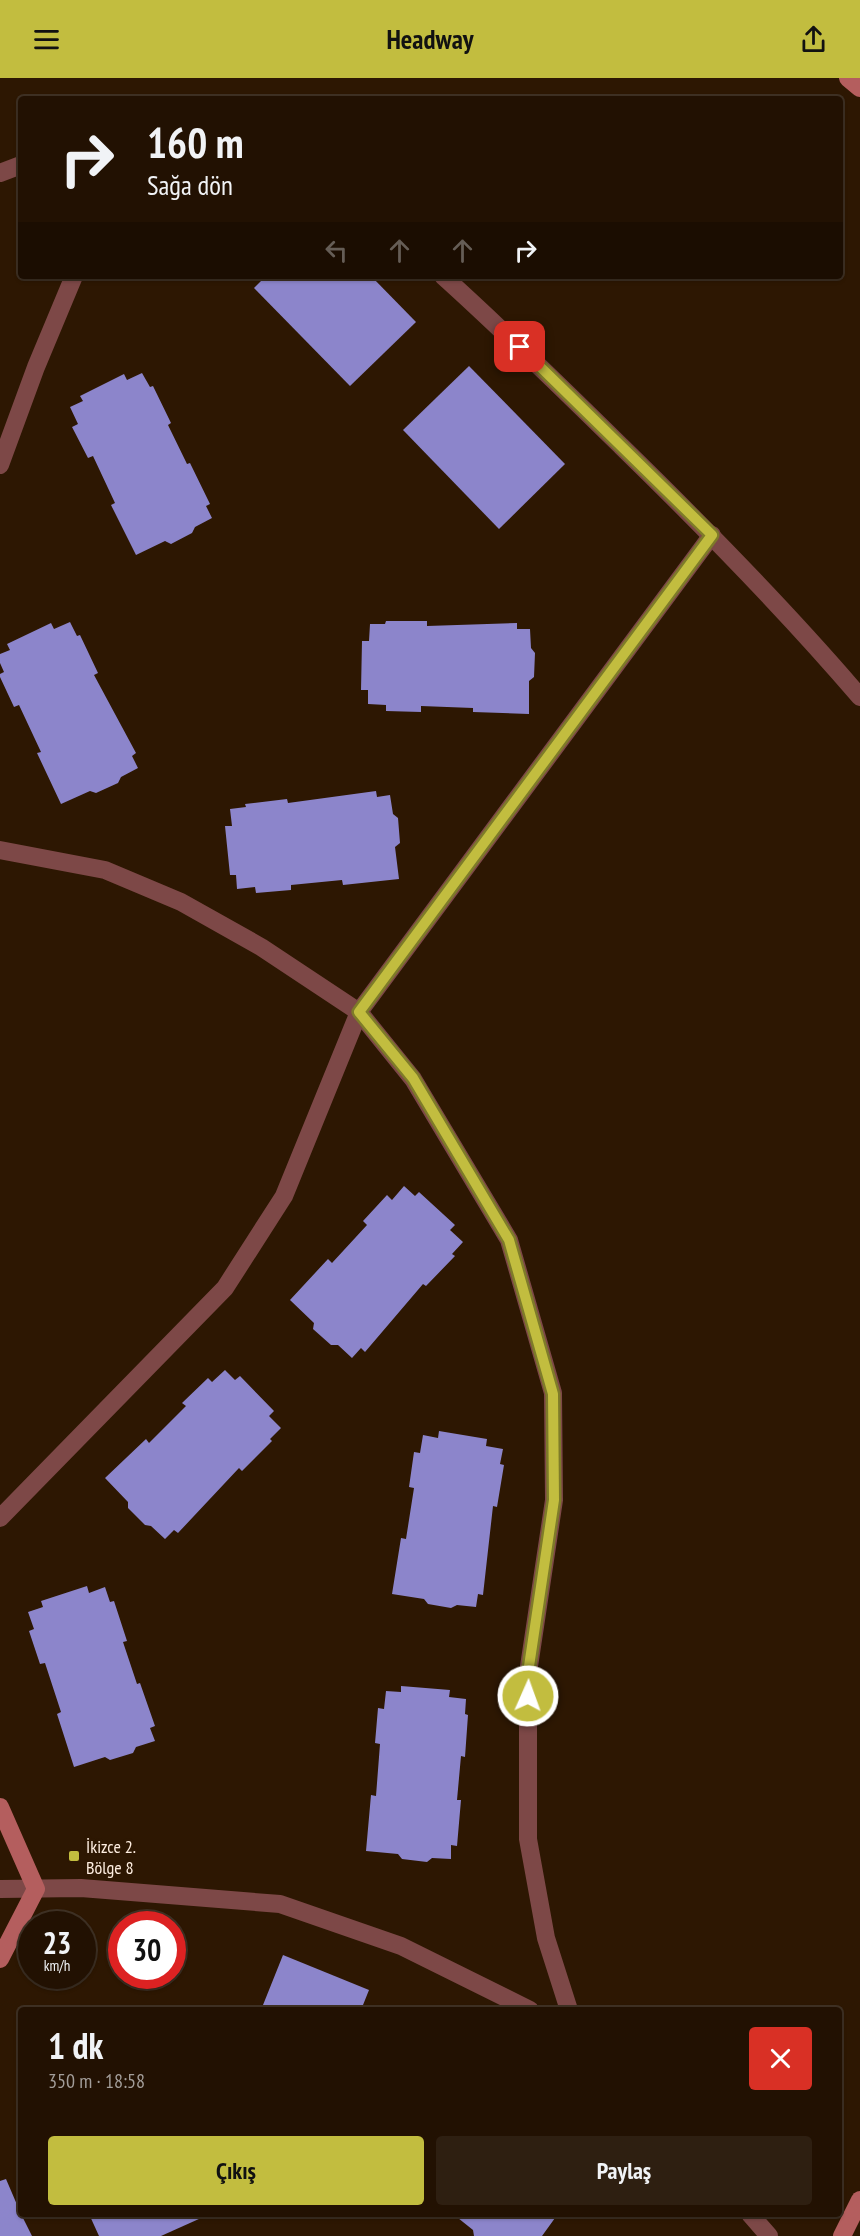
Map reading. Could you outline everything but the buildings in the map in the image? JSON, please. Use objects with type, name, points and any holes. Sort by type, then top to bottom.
[{"type":"main road","points":[[848,78],[860,88]]},
{"type":"main road","points":[[0,1807],[36,1889],[0,1959]]},
{"type":"main road","points":[[842,2236],[860,2200]]},
{"type":"street","points":[[0,173],[18,166]]},
{"type":"street","points":[[0,465],[36,367],[73,279]]},
{"type":"street","points":[[446,279],[504,331],[712,535],[810,639],[860,697]]},
{"type":"street","points":[[0,1518],[225,1288],[284,1196],[359,1012],[712,535]]},
{"type":"street","points":[[0,850],[105,870],[181,902],[261,947],[359,1012],[413,1078],[509,1240],[553,1394],[554,1500],[528,1673],[528,1839],[546,1938],[568,2007]]},
{"type":"street","points":[[0,1889],[81,1888],[279,1904],[401,1946],[524,2007]]},
{"type":"street","points":[[753,2217],[769,2236]]},
{"type":"place","name":"İkizce 2. Bölge 8","points":[[74,1856]]},
{"type":"route","points":[[520,347],[712,535],[359,1012],[413,1078],[509,1240],[553,1394],[554,1500],[528,1673],[528,1696]]}]
